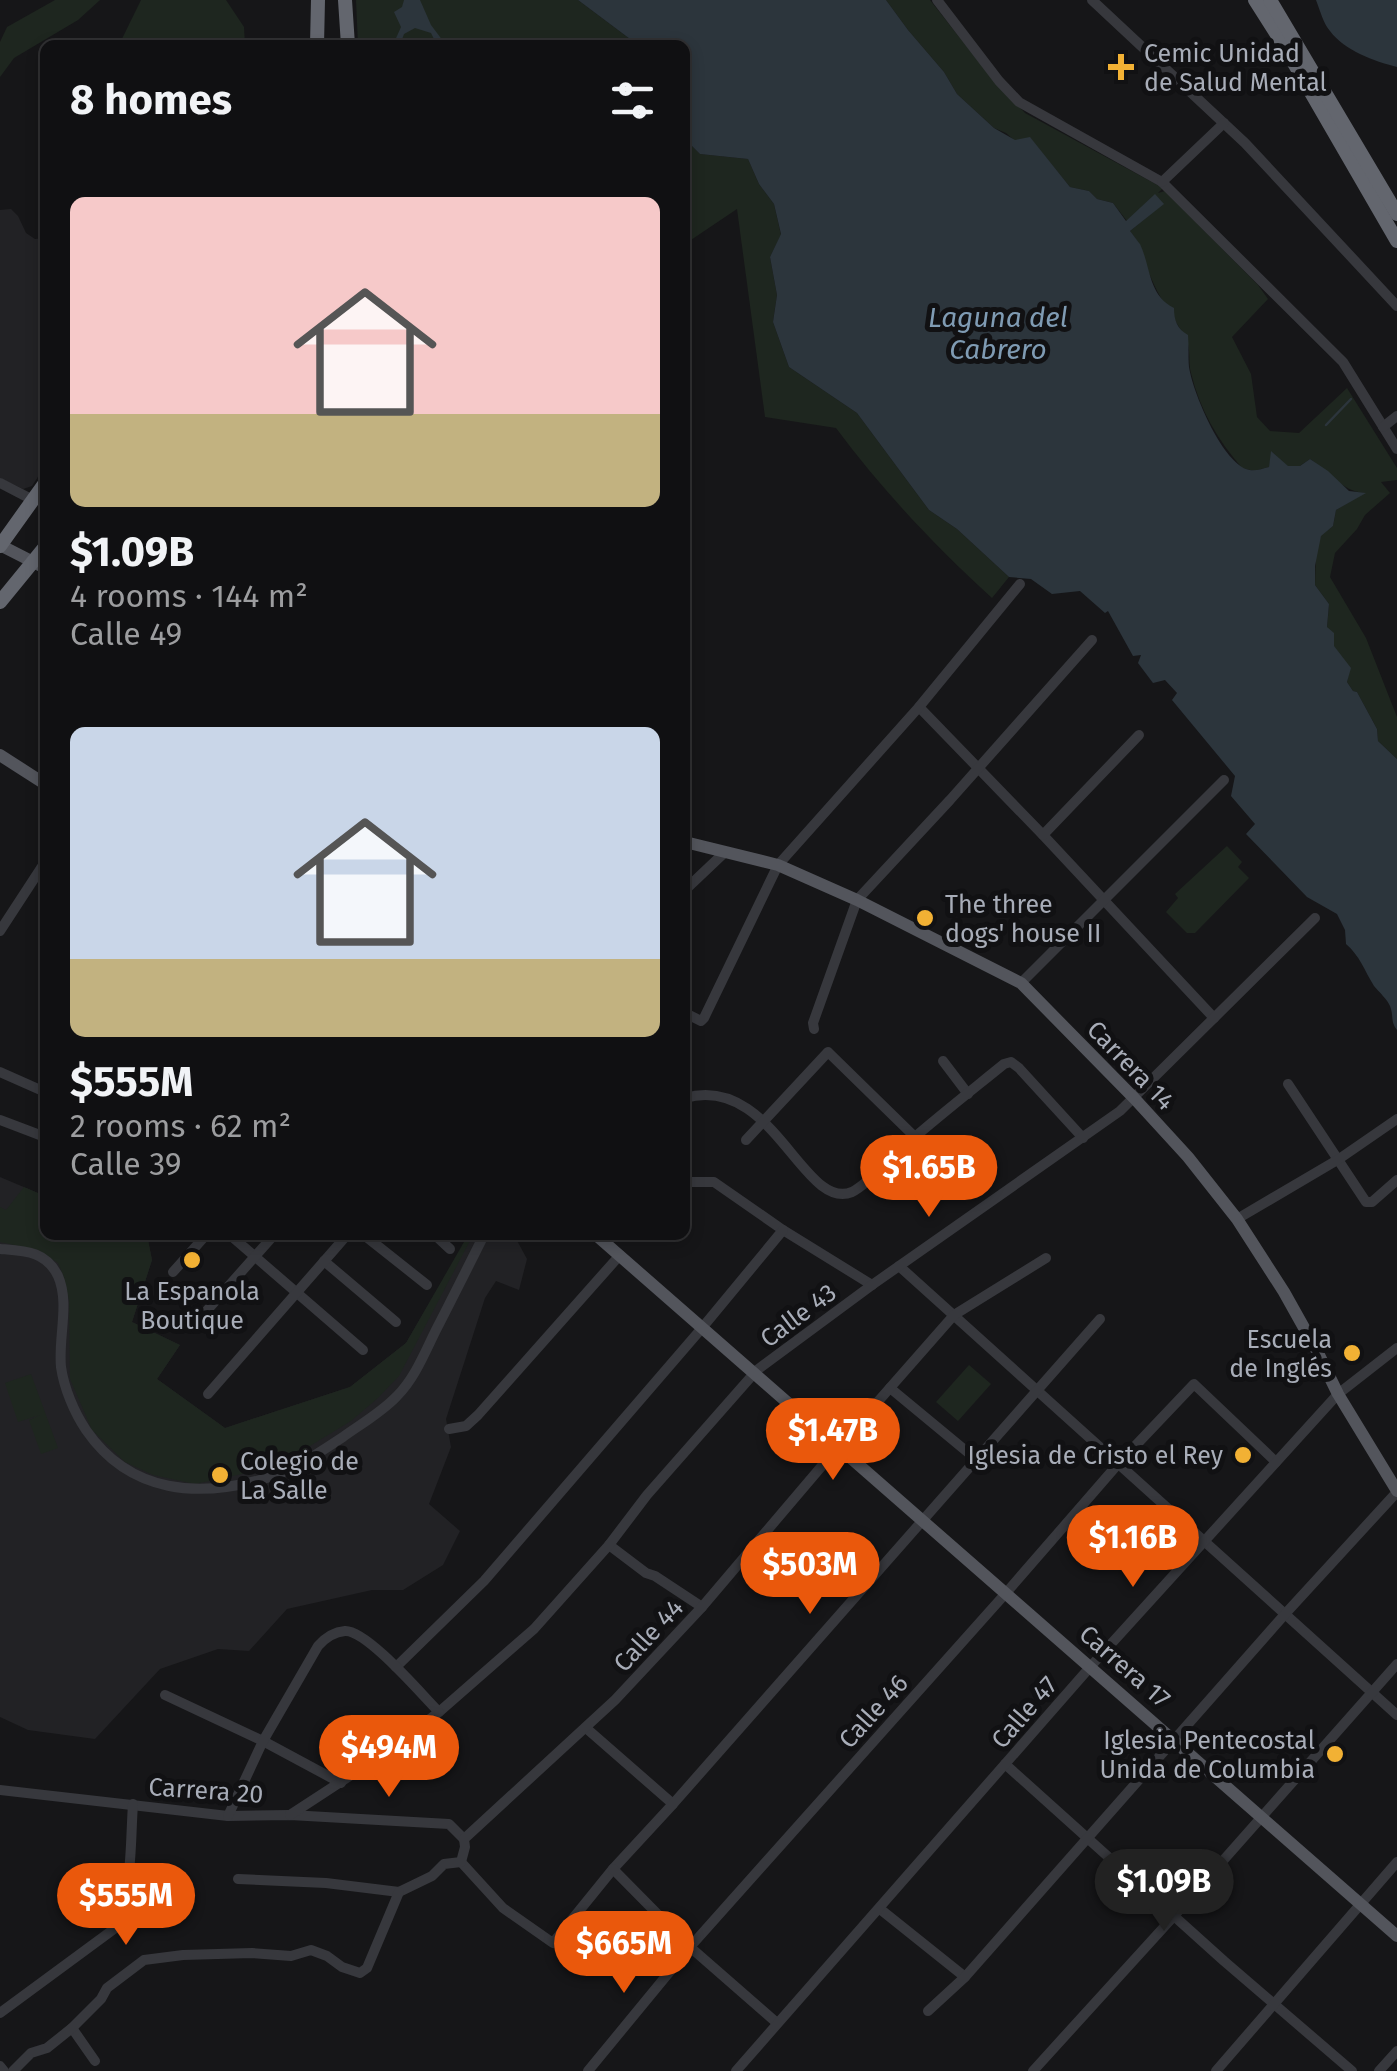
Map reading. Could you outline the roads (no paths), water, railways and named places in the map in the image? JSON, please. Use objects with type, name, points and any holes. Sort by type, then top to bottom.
[{"type":"highway","points":[[318,0],[318,40]]},
{"type":"highway","points":[[345,0],[348,40]]},
{"type":"highway","points":[[1255,0],[1397,241]]},
{"type":"highway","points":[[1270,0],[1397,214]]},
{"type":"highway","points":[[0,546],[40,490]]},
{"type":"highway","points":[[0,602],[39,565]]},
{"type":"main road","points":[[0,546],[39,565]]},
{"type":"main road","points":[[0,755],[40,781]]},
{"type":"main road","name":"Carrera 14","points":[[690,843],[778,866],[857,900],[1021,984],[1134,1098],[1188,1157],[1237,1220],[1284,1292],[1338,1394],[1397,1492]]},
{"type":"main road","name":"Carrera 17","points":[[602,1240],[1397,1936]]},
{"type":"street","points":[[937,0],[1019,102],[1162,182],[1344,362],[1397,449]]},
{"type":"street","points":[[1092,0],[1246,143],[1397,306]]},
{"type":"street","points":[[1162,182],[1224,124]]},
{"type":"street","points":[[1383,427],[1397,416]]},
{"type":"street","points":[[0,483],[33,500]]},
{"type":"street","points":[[690,1016],[700,1021],[778,866],[918,708],[1020,584]]},
{"type":"street","points":[[814,1029],[857,900],[1092,640]]},
{"type":"street","points":[[918,708],[1214,1018]]},
{"type":"street","points":[[1043,836],[1139,734]]},
{"type":"street","points":[[1021,984],[1224,780]]},
{"type":"street","points":[[690,885],[724,853]]},
{"type":"street","points":[[0,931],[40,870]]},
{"type":"street","name":"Calle 43","points":[[290,1815],[439,1712],[534,1629],[754,1374],[1134,1098],[1315,918]]},
{"type":"street","points":[[746,1140],[828,1052],[915,1138]]},
{"type":"street","points":[[942,1061],[968,1094]]},
{"type":"street","points":[[690,1097],[711,1094],[746,1106],[764,1120],[818,1182],[829,1192],[840,1194],[854,1191],[1011,1062],[1083,1138]]},
{"type":"street","points":[[0,1072],[40,1090]]},
{"type":"street","points":[[1288,1084],[1366,1202],[1372,1202],[1396,1181]]},
{"type":"street","points":[[1237,1220],[1397,1119]]},
{"type":"street","points":[[0,1120],[40,1135]]},
{"type":"street","points":[[690,1182],[714,1182],[782,1230],[872,1285]]},
{"type":"street","points":[[396,1667],[484,1582],[782,1230]]},
{"type":"street","points":[[173,1272],[202,1240]]},
{"type":"street","points":[[235,1240],[362,1350]]},
{"type":"street","points":[[194,1325],[269,1240]]},
{"type":"street","points":[[208,1394],[343,1240]]},
{"type":"street","points":[[370,1240],[427,1285]]},
{"type":"street","points":[[440,1240],[450,1249]]},
{"type":"street","points":[[0,1249],[38,1254],[60,1280],[61,1366],[70,1401],[102,1453],[141,1479],[165,1486],[200,1488],[227,1487],[272,1477],[298,1465],[397,1396],[419,1365],[482,1240]]},
{"type":"street","points":[[449,1429],[466,1426],[478,1415],[620,1254]]},
{"type":"street","name":"Calle 44","points":[[464,1839],[586,1728],[702,1608],[954,1316],[1046,1258]]},
{"type":"street","points":[[324,1261],[396,1322]]},
{"type":"street","points":[[898,1266],[1397,1715]]},
{"type":"street","points":[[461,1862],[504,1908],[553,1943],[613,1869],[1100,1319]]},
{"type":"street","name":"Calle 47","points":[[736,2071],[1090,1666],[1338,1394],[1397,1348]]},
{"type":"street","name":"Calle 46","points":[[595,2070],[690,1947],[1118,1464],[1194,1384],[1276,1462]]},
{"type":"street","points":[[890,1388],[976,1460]]},
{"type":"street","points":[[928,2011],[966,1977],[1397,1492]]},
{"type":"street","points":[[610,1545],[646,1574],[656,1576],[702,1608]]},
{"type":"street","points":[[228,1816],[264,1741],[327,1636],[344,1631],[358,1634],[439,1712]]},
{"type":"street","points":[[1032,2071],[1397,1664]]},
{"type":"street","points":[[164,1695],[264,1741],[341,1783]]},
{"type":"street","points":[[586,1728],[673,1804]]},
{"type":"street","points":[[1005,1764],[1352,2071]]},
{"type":"street","name":"Carrera 20","points":[[0,1790],[228,1816],[290,1815],[449,1824],[464,1839]]},
{"type":"street","points":[[0,2012],[114,1929],[128,1889],[132,1804]]},
{"type":"street","points":[[461,1862],[464,1839]]},
{"type":"street","points":[[238,1878],[399,1892],[432,1876],[444,1864],[461,1862]]},
{"type":"street","points":[[1216,2071],[1397,1862]]},
{"type":"street","points":[[613,1869],[690,1947],[777,2023]]},
{"type":"street","points":[[13,2071],[31,2053],[47,2048],[72,2028],[107,1988],[144,1960],[252,1953],[291,1956],[311,1950],[360,1973],[367,1968],[399,1892]]},
{"type":"street","points":[[880,1909],[966,1977]]},
{"type":"street","points":[[72,2028],[95,2061]]},
{"type":"street","points":[[1379,2071],[1397,2051]]},
{"type":"water","points":[[404,0],[420,0],[442,40],[434,40],[431,33],[415,28],[402,40],[395,40],[401,27],[394,12]]},
{"type":"water","name":"Laguna del Cabrero","points":[[578,0],[886,0],[957,94],[994,128],[1015,140],[1030,137],[1070,187],[1113,203],[1126,221],[1155,194],[1164,204],[1130,231],[1140,244],[1159,296],[1174,308],[1177,324],[1188,335],[1189,367],[1196,392],[1227,452],[1237,463],[1252,470],[1269,467],[1271,451],[1288,466],[1300,466],[1310,459],[1349,491],[1366,493],[1336,510],[1333,526],[1321,536],[1315,585],[1329,604],[1327,627],[1334,633],[1334,646],[1351,668],[1347,682],[1357,692],[1377,729],[1378,741],[1397,759],[1397,1030],[1389,1003],[1346,944],[1345,930],[1337,914],[1307,897],[1246,834],[1255,824],[1231,796],[1235,776],[1172,700],[1177,693],[1165,680],[1153,683],[1138,663],[1141,655],[1133,656],[1108,611],[1105,613],[1080,591],[1052,594],[1031,579],[1009,577],[957,529],[929,510],[857,413],[789,367],[773,322],[777,295],[770,257],[781,234],[774,204],[748,159],[700,154],[690,144],[690,40],[631,40]]},
{"type":"water","points":[[1316,0],[1397,0],[1397,67],[1352,50],[1336,38]]},
{"type":"waterway","points":[[1326,425],[1351,399]]},
{"type":"place","name":"Cemic Unidad de Salud Mental","points":[[1121,67]]},
{"type":"place","name":"The three dogs' house II","points":[[925,918]]},
{"type":"place","name":"La Espanola Boutique","points":[[192,1260]]},
{"type":"place","name":"Escuela de Inglés","points":[[1352,1353]]},
{"type":"place","name":"Iglesia de Cristo el Rey","points":[[1243,1455]]},
{"type":"place","name":"Colegio de La Salle","points":[[220,1475]]},
{"type":"place","name":"Iglesia Pentecostal Unida de Columbia","points":[[1335,1754]]}]
